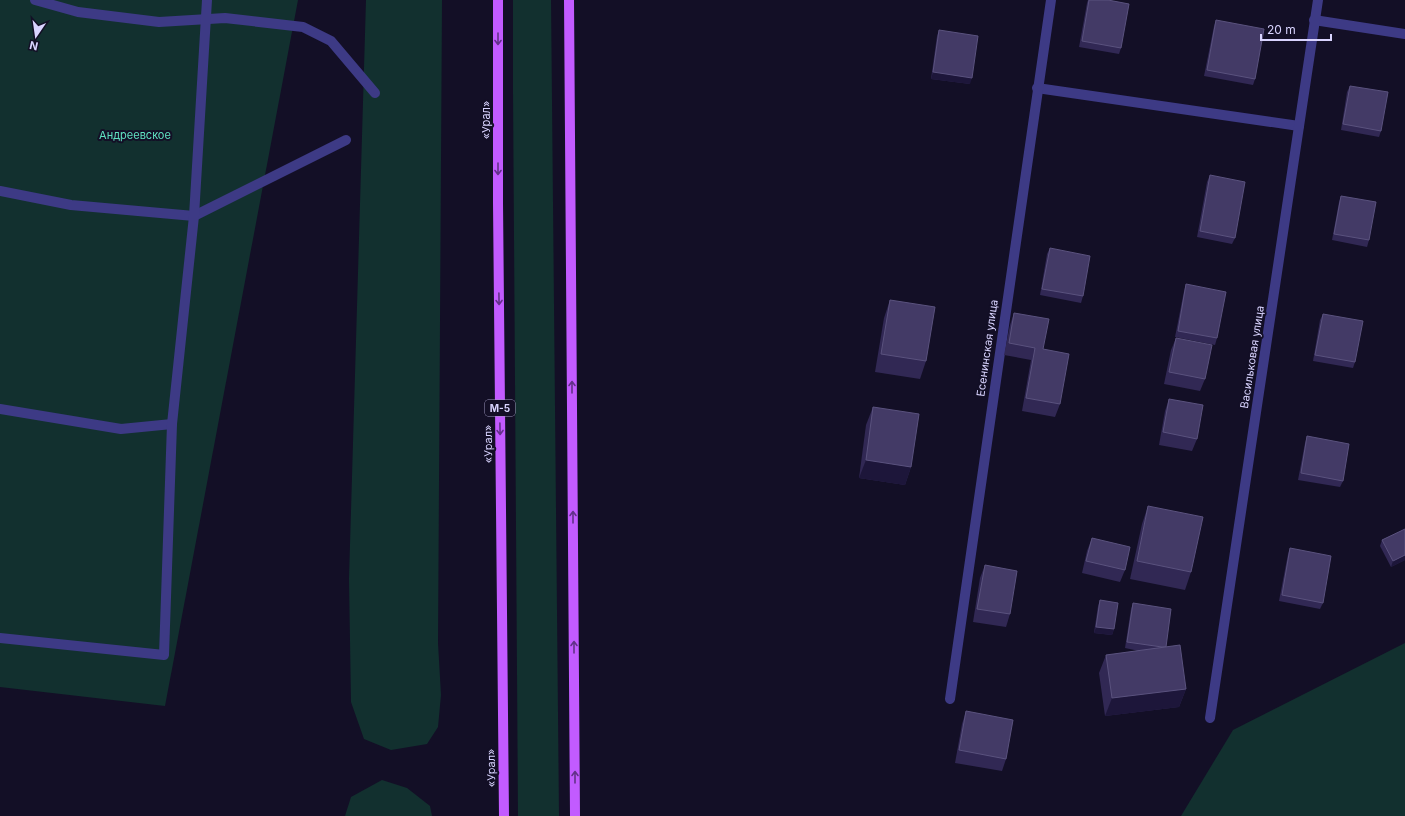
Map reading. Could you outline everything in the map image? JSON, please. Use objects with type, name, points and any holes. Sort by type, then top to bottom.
[{"type":"main road","name":"«Урал»","points":[[498,0],[498,211],[504,816]]},
{"type":"main road","points":[[570,0],[575,816]]},
{"type":"street","points":[[35,0],[78,12],[158,22],[224,18],[303,27],[331,41],[375,93]]},
{"type":"street","points":[[0,638],[164,655],[172,424],[194,216],[207,0]]},
{"type":"street","name":"Есенинская улица","points":[[950,699],[1037,88],[1051,0]]},
{"type":"street","name":"Васильковая улица","points":[[1210,718],[1318,0]]},
{"type":"street","points":[[1314,20],[1405,34]]},
{"type":"street","points":[[1037,88],[1299,126]]},
{"type":"street","points":[[0,191],[71,205],[194,216],[346,140]]},
{"type":"street","points":[[0,409],[121,428],[172,424]]},
{"type":"green space","name":"Андреевское","points":[[0,0],[298,0],[165,706],[0,687]]},
{"type":"green space","points":[[366,0],[442,0],[438,643],[441,695],[438,727],[427,744],[391,750],[364,739],[351,702],[349,579]]},
{"type":"green space","points":[[513,0],[551,0],[559,816],[518,816]]},
{"type":"green space","points":[[1405,643],[1405,816],[1181,816],[1233,730]]},
{"type":"green space","points":[[382,780],[407,788],[430,806],[432,816],[345,816],[351,797]]},
{"type":"building","points":[[1089,0],[1108,0],[1129,4],[1121,48],[1082,41]]},
{"type":"building","points":[[1216,20],[1264,29],[1255,79],[1207,70]]},
{"type":"building","points":[[939,30],[978,36],[972,78],[933,72]]},
{"type":"building","points":[[1350,86],[1388,92],[1381,131],[1343,124]]},
{"type":"building","points":[[1210,175],[1245,182],[1235,238],[1200,231]]},
{"type":"building","points":[[1341,196],[1376,202],[1369,240],[1334,234]]},
{"type":"building","points":[[1050,248],[1090,256],[1083,296],[1042,289]]},
{"type":"building","points":[[1186,284],[1226,292],[1217,338],[1178,331]]},
{"type":"building","points":[[890,300],[935,307],[926,361],[881,354]]},
{"type":"building","points":[[1014,313],[1049,319],[1043,349],[1069,354],[1060,404],[1026,398],[1035,348],[1009,343]]},
{"type":"building","points":[[1323,314],[1363,321],[1355,362],[1315,355]]},
{"type":"building","points":[[1176,338],[1212,345],[1205,379],[1169,372]]},
{"type":"building","points":[[1169,399],[1203,405],[1197,439],[1163,432]]},
{"type":"building","points":[[873,407],[919,414],[911,467],[866,460]]},
{"type":"building","points":[[1307,436],[1349,444],[1343,481],[1301,473]]},
{"type":"building","points":[[1148,506],[1203,517],[1191,572],[1137,561]]},
{"type":"building","points":[[1405,529],[1405,555],[1393,561],[1382,540]]},
{"type":"building","points":[[1092,538],[1130,547],[1125,570],[1086,561]]},
{"type":"building","points":[[1290,548],[1331,556],[1323,603],[1282,595]]},
{"type":"building","points":[[985,565],[1017,571],[1010,614],[977,609]]},
{"type":"building","points":[[1100,600],[1118,603],[1114,629],[1096,627]]},
{"type":"building","points":[[1133,603],[1171,609],[1166,647],[1127,642]]},
{"type":"building","points":[[1180,645],[1186,689],[1112,698],[1106,655]]},
{"type":"building","points":[[966,711],[1013,720],[1006,759],[959,750]]}]
